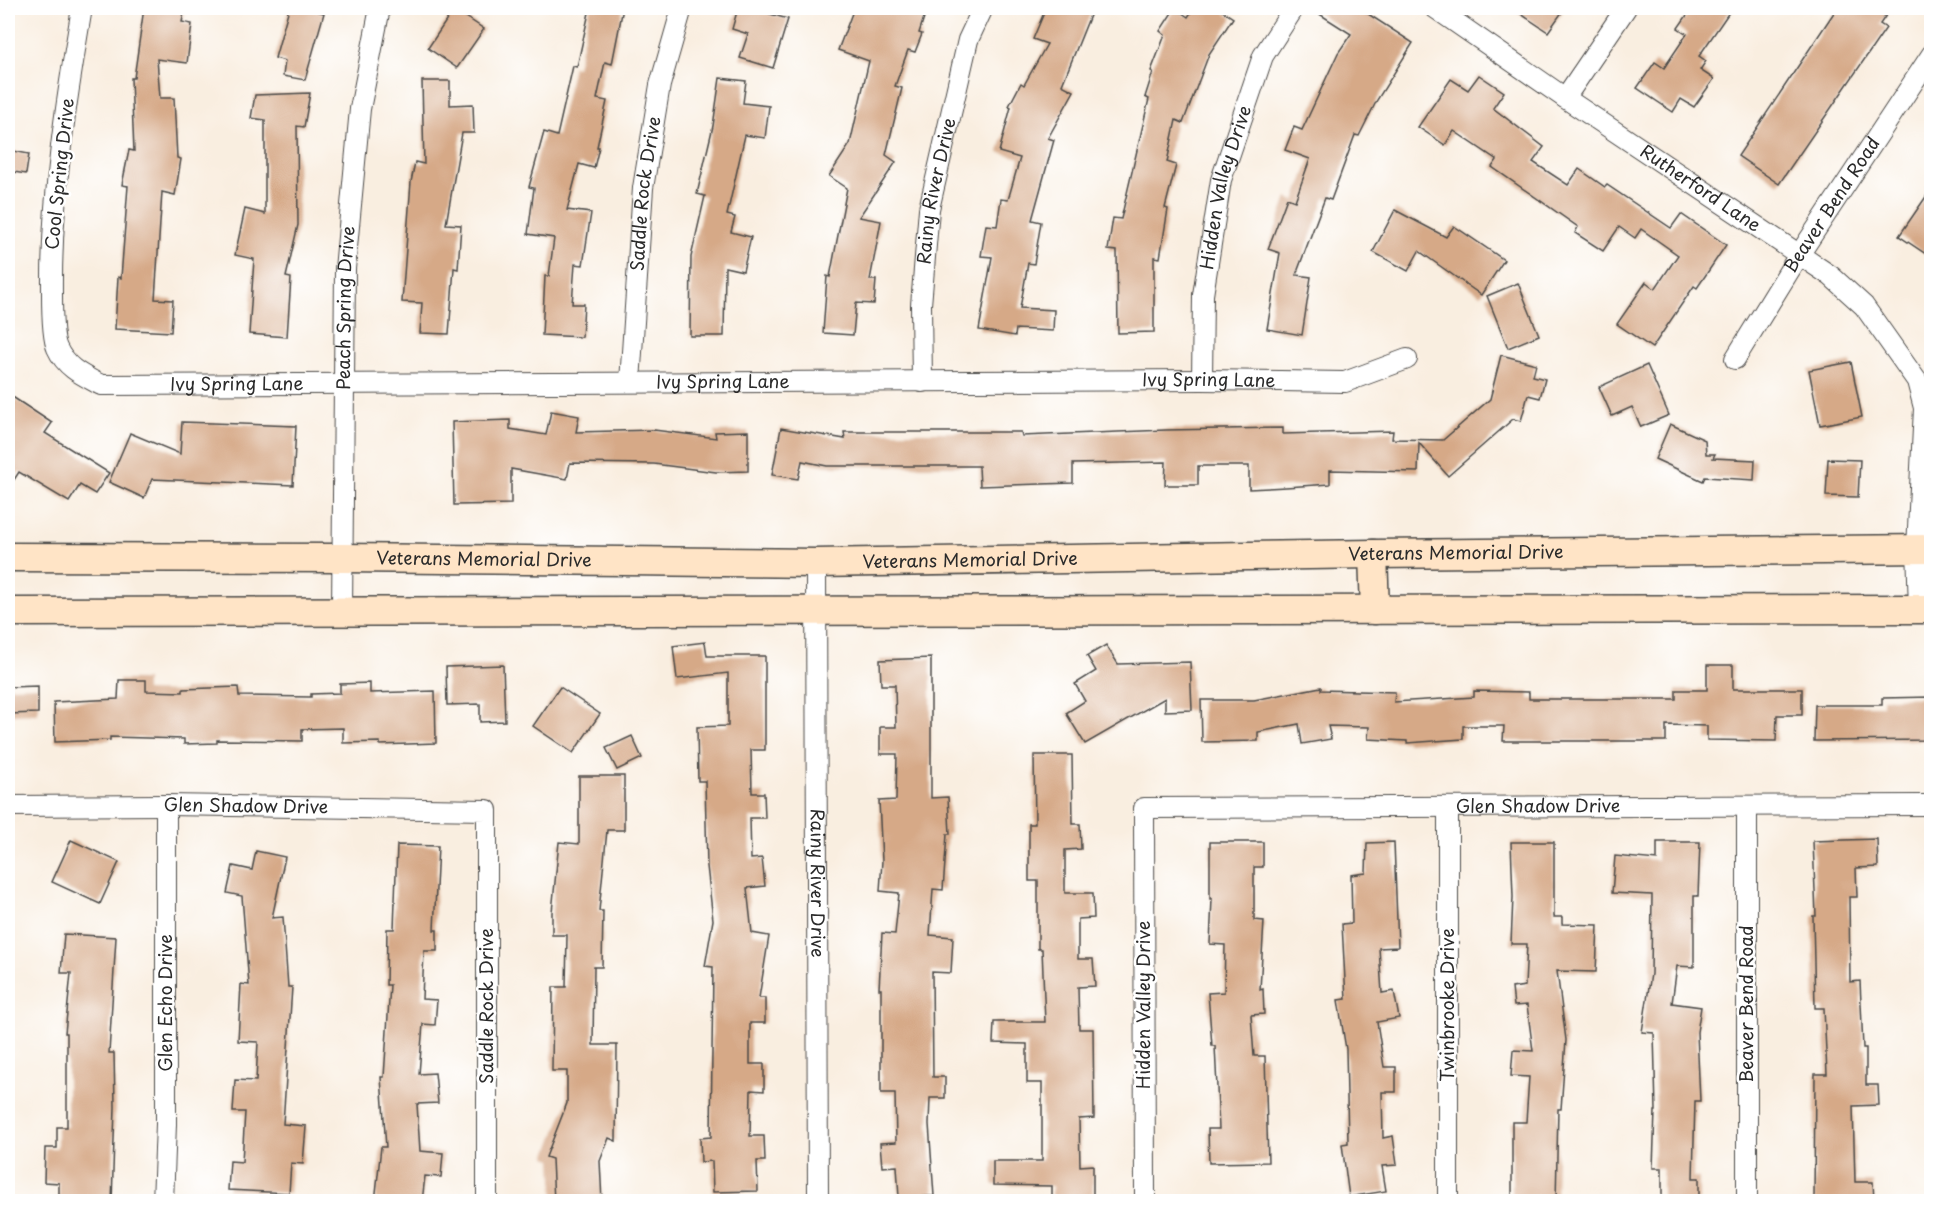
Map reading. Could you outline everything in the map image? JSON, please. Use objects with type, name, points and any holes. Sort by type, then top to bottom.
[{"type":"main road","name":"Veterans Memorial Drive","points":[[8,557],[816,563],[1924,548]]},
{"type":"main road","points":[[1373,554],[1375,610]]},
{"type":"main road","points":[[8,612],[1925,609]]},
{"type":"street","name":"Cool Spring Drive","points":[[55,342],[51,252],[68,93],[82,8]]},
{"type":"street","name":"Peach Spring Drive","points":[[342,611],[346,257],[360,109],[380,8]]},
{"type":"street","name":"Saddle Rock Drive","points":[[630,382],[643,188],[660,85],[682,8]]},
{"type":"street","name":"Rainy River Drive","points":[[922,381],[921,305],[929,209],[968,40],[983,8]]},
{"type":"street","name":"Hidden Valley Drive","points":[[1202,380],[1203,295],[1221,180],[1263,56],[1294,8]]},
{"type":"street","name":"Rutherford Lane","points":[[1435,8],[1831,276],[1864,306],[1917,381],[1928,407],[1924,548],[1925,609]]},
{"type":"street","points":[[1565,98],[1626,8]]},
{"type":"street","name":"Beaver Bend Road","points":[[1735,359],[1799,255],[1932,54]]},
{"type":"street","name":"Ivy Spring Lane","points":[[55,342],[72,370],[101,385],[1202,380],[1345,382],[1407,359]]},
{"type":"street","name":"Rainy River Drive","points":[[816,563],[818,1202]]},
{"type":"street","name":"Glen Shadow Drive","points":[[8,806],[166,805],[487,810]]},
{"type":"street","name":"Glen Echo Drive","points":[[163,1202],[166,1124],[166,805]]},
{"type":"street","name":"Glen Shadow Drive","points":[[1144,808],[1932,805]]},
{"type":"street","name":"Beaver Bend Road","points":[[1747,807],[1747,1202]]},
{"type":"street","name":"Hidden Valley Drive","points":[[1144,808],[1145,1202]]},
{"type":"street","name":"Twinbrooke Drive","points":[[1448,808],[1448,1202]]},
{"type":"street","name":"Saddle Rock Drive","points":[[487,810],[487,1202]]},
{"type":"building","points":[[144,8],[184,13],[182,22],[192,24],[187,63],[157,59],[160,98],[174,98],[177,158],[181,159],[175,195],[162,192],[155,299],[173,300],[171,332],[115,329],[128,186],[122,185],[129,150],[134,151],[131,78],[134,78]]},
{"type":"building","points":[[289,8],[305,8],[324,13],[305,80],[283,76],[285,61],[275,58]]},
{"type":"building","points":[[590,8],[623,8],[612,64],[605,62],[597,99],[607,101],[594,168],[579,164],[567,210],[591,213],[583,265],[575,264],[572,304],[584,304],[582,337],[542,335],[545,276],[549,276],[554,238],[528,234],[534,188],[529,187],[544,132],[557,136],[573,66],[577,67]]},
{"type":"building","points":[[738,8],[749,8],[788,19],[773,68],[740,58],[748,34],[732,29]]},
{"type":"building","points":[[854,8],[927,8],[919,33],[922,34],[915,52],[908,50],[895,86],[902,88],[886,155],[896,162],[859,217],[881,221],[870,280],[876,280],[874,304],[856,303],[853,335],[823,333],[827,276],[830,277],[847,188],[829,176],[850,144],[869,61],[838,50]]},
{"type":"building","points":[[1046,8],[1093,8],[1062,85],[1074,91],[1048,138],[1054,140],[1032,220],[1041,222],[1034,264],[1028,263],[1020,308],[1054,310],[1053,331],[1016,329],[1015,336],[979,330],[992,257],[981,256],[986,225],[997,226],[1001,199],[1008,200],[1020,158],[999,152],[1011,107],[1009,106],[1021,83],[1024,85],[1047,44],[1033,39]]},
{"type":"building","points":[[1175,8],[1188,17],[1194,8],[1218,8],[1233,18],[1209,54],[1183,123],[1176,120],[1167,162],[1176,165],[1165,208],[1168,209],[1160,258],[1154,257],[1154,332],[1118,333],[1117,251],[1108,250],[1113,218],[1121,219],[1149,99],[1145,97],[1153,72],[1151,71],[1165,35],[1160,31]]},
{"type":"building","points":[[1310,8],[1359,8],[1413,43],[1377,100],[1359,136],[1355,135],[1331,200],[1325,198],[1296,275],[1311,277],[1302,335],[1267,329],[1280,253],[1268,249],[1287,198],[1295,201],[1310,159],[1285,150],[1294,127],[1302,130],[1338,53],[1351,34]]},
{"type":"building","points":[[1512,8],[1565,8],[1548,32]]},
{"type":"building","points":[[1692,8],[1732,8],[1699,56],[1706,61],[1700,70],[1714,79],[1694,107],[1681,99],[1673,112],[1637,88],[1655,62],[1664,68],[1687,34],[1678,28]]},
{"type":"building","points":[[1837,8],[1891,8],[1880,24],[1886,28],[1779,184],[1738,156]]},
{"type":"building","points":[[454,9],[484,29],[457,68],[428,48]]},
{"type":"building","points":[[1479,75],[1504,92],[1493,108],[1544,147],[1533,162],[1568,185],[1579,169],[1671,228],[1681,214],[1726,245],[1697,288],[1694,286],[1652,348],[1617,324],[1646,282],[1655,289],[1678,255],[1641,229],[1635,238],[1619,227],[1603,251],[1575,233],[1578,227],[1492,167],[1497,160],[1454,131],[1445,145],[1418,127],[1451,79],[1468,90]]},
{"type":"building","points":[[720,78],[746,81],[743,103],[769,106],[765,138],[745,135],[727,215],[735,217],[731,232],[751,237],[743,271],[725,267],[724,336],[690,336],[691,257],[705,196],[697,194],[713,126]]},
{"type":"building","points":[[422,81],[450,81],[450,105],[473,104],[474,133],[462,133],[446,224],[461,225],[458,269],[454,268],[449,334],[420,333],[422,303],[402,302],[411,182],[415,162],[424,164]]},
{"type":"building","points":[[310,93],[304,127],[297,126],[298,225],[286,277],[291,278],[287,337],[249,334],[254,259],[235,255],[245,209],[265,214],[265,120],[251,118],[255,95]]},
{"type":"building","points":[[8,150],[29,154],[26,174],[8,171]]},
{"type":"building","points":[[1932,188],[1932,258],[1899,236]]},
{"type":"building","points":[[1395,210],[1446,237],[1454,226],[1504,260],[1481,295],[1419,251],[1408,271],[1373,252]]},
{"type":"building","points":[[1518,283],[1539,335],[1508,348],[1487,296]]},
{"type":"building","points":[[1501,355],[1536,364],[1533,376],[1545,379],[1540,398],[1528,395],[1521,421],[1513,419],[1448,476],[1419,443],[1418,472],[1330,470],[1330,484],[1249,489],[1249,466],[1198,466],[1198,485],[1165,485],[1166,462],[1073,464],[1073,483],[980,486],[979,466],[827,466],[802,461],[798,479],[772,475],[781,428],[845,439],[844,432],[1021,432],[1022,436],[1283,428],[1283,434],[1393,431],[1392,439],[1443,440],[1490,399]]},
{"type":"building","points":[[1851,362],[1862,417],[1820,425],[1809,370]]},
{"type":"building","points":[[1647,365],[1669,415],[1641,427],[1632,407],[1612,416],[1599,387]]},
{"type":"building","points":[[8,394],[52,423],[45,433],[109,473],[95,494],[80,485],[69,502],[19,472],[8,489]]},
{"type":"building","points":[[551,411],[579,416],[576,432],[654,430],[716,438],[715,432],[748,431],[748,471],[716,472],[654,464],[570,463],[567,479],[511,469],[511,504],[454,505],[452,422],[510,420],[510,429],[546,435]]},
{"type":"building","points":[[182,422],[296,426],[293,485],[152,479],[144,498],[109,482],[130,433],[180,454]]},
{"type":"building","points":[[1670,424],[1705,440],[1706,454],[1715,454],[1713,458],[1755,460],[1754,480],[1705,477],[1703,481],[1655,459]]},
{"type":"building","points":[[1828,459],[1860,460],[1858,497],[1826,496]]},
{"type":"building","points":[[705,642],[707,656],[765,656],[765,750],[751,750],[752,793],[764,793],[765,818],[750,818],[751,859],[762,858],[765,886],[747,888],[752,933],[769,936],[759,998],[765,998],[765,1023],[750,1023],[750,1064],[764,1064],[764,1091],[751,1090],[750,1136],[764,1136],[765,1161],[757,1161],[758,1191],[713,1192],[712,1161],[701,1162],[700,1138],[711,1137],[713,967],[705,966],[713,920],[707,866],[705,781],[698,781],[697,727],[728,726],[728,673],[677,679],[673,646]]},
{"type":"building","points":[[1106,645],[1118,664],[1190,662],[1192,710],[1165,711],[1165,698],[1085,744],[1066,713],[1085,701],[1075,684],[1096,671],[1087,656]]},
{"type":"building","points":[[931,658],[931,798],[948,797],[950,834],[947,834],[943,890],[933,889],[930,935],[953,937],[951,973],[932,972],[933,1077],[945,1077],[945,1098],[930,1098],[929,1124],[934,1196],[899,1198],[897,1166],[882,1167],[880,1143],[896,1142],[895,1093],[881,1093],[881,989],[879,989],[882,933],[895,934],[899,893],[880,891],[882,861],[879,801],[896,800],[897,754],[880,754],[880,727],[896,727],[895,685],[881,685],[880,660]]},
{"type":"building","points":[[503,665],[505,721],[480,722],[480,704],[447,705],[446,667]]},
{"type":"building","points":[[1707,665],[1733,665],[1733,689],[1802,689],[1802,715],[1777,715],[1776,741],[1707,740],[1707,726],[1666,725],[1666,741],[1503,741],[1504,726],[1463,726],[1463,739],[1407,743],[1407,741],[1368,739],[1369,727],[1328,726],[1331,739],[1302,744],[1299,724],[1258,732],[1258,741],[1202,742],[1201,700],[1254,700],[1321,687],[1321,690],[1395,692],[1394,702],[1474,697],[1474,691],[1529,692],[1529,699],[1676,699],[1676,690],[1707,690]]},
{"type":"building","points":[[119,680],[146,680],[146,691],[183,692],[183,689],[238,687],[239,696],[311,697],[311,694],[340,693],[340,684],[370,683],[370,693],[435,691],[436,743],[380,745],[380,742],[343,743],[343,728],[302,729],[302,741],[217,740],[217,743],[184,744],[184,739],[110,737],[110,740],[55,742],[54,702],[118,699]]},
{"type":"building","points":[[38,686],[38,713],[8,714],[8,687]]},
{"type":"building","points":[[560,687],[600,714],[573,753],[533,726]]},
{"type":"building","points":[[1932,697],[1932,740],[1814,741],[1815,705],[1882,705],[1882,698]]},
{"type":"building","points":[[632,736],[642,758],[617,770],[606,748]]},
{"type":"building","points":[[1034,755],[1072,755],[1073,824],[1080,824],[1081,849],[1065,850],[1065,893],[1093,893],[1094,918],[1078,919],[1078,959],[1093,959],[1095,986],[1078,987],[1079,1029],[1093,1029],[1094,1118],[1079,1119],[1080,1166],[1093,1165],[1093,1202],[1052,1202],[1052,1186],[993,1185],[993,1161],[1042,1161],[1042,1083],[1027,1083],[1027,1044],[993,1043],[994,1022],[1045,1022],[1042,949],[1038,949],[1038,881],[1029,881],[1029,824],[1035,824]]},
{"type":"building","points":[[579,776],[624,776],[624,830],[607,830],[599,911],[603,911],[602,967],[594,967],[593,1045],[617,1045],[616,1141],[609,1138],[600,1161],[602,1202],[554,1202],[552,1159],[546,1157],[567,1103],[567,1071],[552,1071],[553,987],[566,987],[567,935],[552,935],[552,912],[559,842],[579,844]]},
{"type":"building","points":[[1877,839],[1878,867],[1856,868],[1857,897],[1849,897],[1850,982],[1860,981],[1863,1048],[1866,1048],[1866,1085],[1878,1085],[1879,1105],[1853,1106],[1855,1182],[1873,1182],[1874,1202],[1814,1202],[1815,1074],[1827,1074],[1824,1008],[1815,1008],[1813,916],[1816,916],[1813,841]]},
{"type":"building","points":[[71,840],[119,862],[100,904],[52,882]]},
{"type":"building","points":[[1210,842],[1263,842],[1263,867],[1254,867],[1254,920],[1264,921],[1260,990],[1263,989],[1264,1014],[1251,1015],[1254,1056],[1265,1056],[1268,1162],[1209,1163],[1208,1129],[1219,1129],[1215,1046],[1212,1046],[1208,993],[1224,992],[1225,945],[1210,944],[1212,899],[1210,899]]},
{"type":"building","points":[[1394,842],[1398,947],[1379,948],[1382,993],[1394,991],[1399,1018],[1377,1022],[1384,1067],[1396,1067],[1396,1092],[1382,1092],[1383,1138],[1393,1136],[1397,1165],[1382,1166],[1386,1191],[1349,1197],[1342,1144],[1348,1143],[1346,1049],[1338,1000],[1346,999],[1342,924],[1352,923],[1351,875],[1366,873],[1367,843]]},
{"type":"building","points":[[1511,842],[1554,842],[1554,917],[1562,917],[1562,924],[1598,925],[1596,972],[1557,971],[1566,1040],[1561,1109],[1558,1109],[1556,1202],[1512,1202],[1512,1122],[1526,1122],[1529,1077],[1511,1076],[1513,1050],[1533,1051],[1527,1005],[1514,1006],[1512,988],[1525,986],[1527,944],[1511,944],[1513,897]]},
{"type":"building","points":[[1657,842],[1700,842],[1698,896],[1694,896],[1694,967],[1677,966],[1672,1003],[1701,1007],[1697,1032],[1700,1101],[1695,1101],[1693,1178],[1699,1178],[1699,1202],[1662,1202],[1662,1168],[1653,1168],[1656,1111],[1654,1033],[1642,1032],[1651,974],[1652,895],[1612,893],[1615,856],[1657,860]]},
{"type":"building","points":[[397,845],[438,846],[434,930],[437,930],[437,951],[424,951],[422,999],[437,1000],[435,1025],[423,1024],[419,1074],[435,1073],[438,1103],[417,1104],[420,1151],[443,1153],[441,1177],[425,1176],[422,1202],[375,1202],[381,1147],[386,1147],[381,1077],[384,1077],[390,985],[386,985],[387,929],[394,929]]},
{"type":"building","points":[[256,851],[285,857],[272,918],[283,917],[288,987],[292,987],[283,1124],[306,1126],[303,1164],[291,1163],[289,1193],[228,1190],[230,1161],[242,1162],[245,1112],[233,1112],[235,1080],[256,1081],[258,1042],[238,1041],[241,984],[249,985],[242,896],[227,893],[233,866],[252,870]]},
{"type":"building","points":[[64,934],[116,937],[109,1053],[114,1053],[112,1202],[59,1202],[59,1183],[44,1182],[45,1148],[57,1148],[57,1127],[67,1127],[67,1033],[65,1033],[71,973],[61,973]]}]
